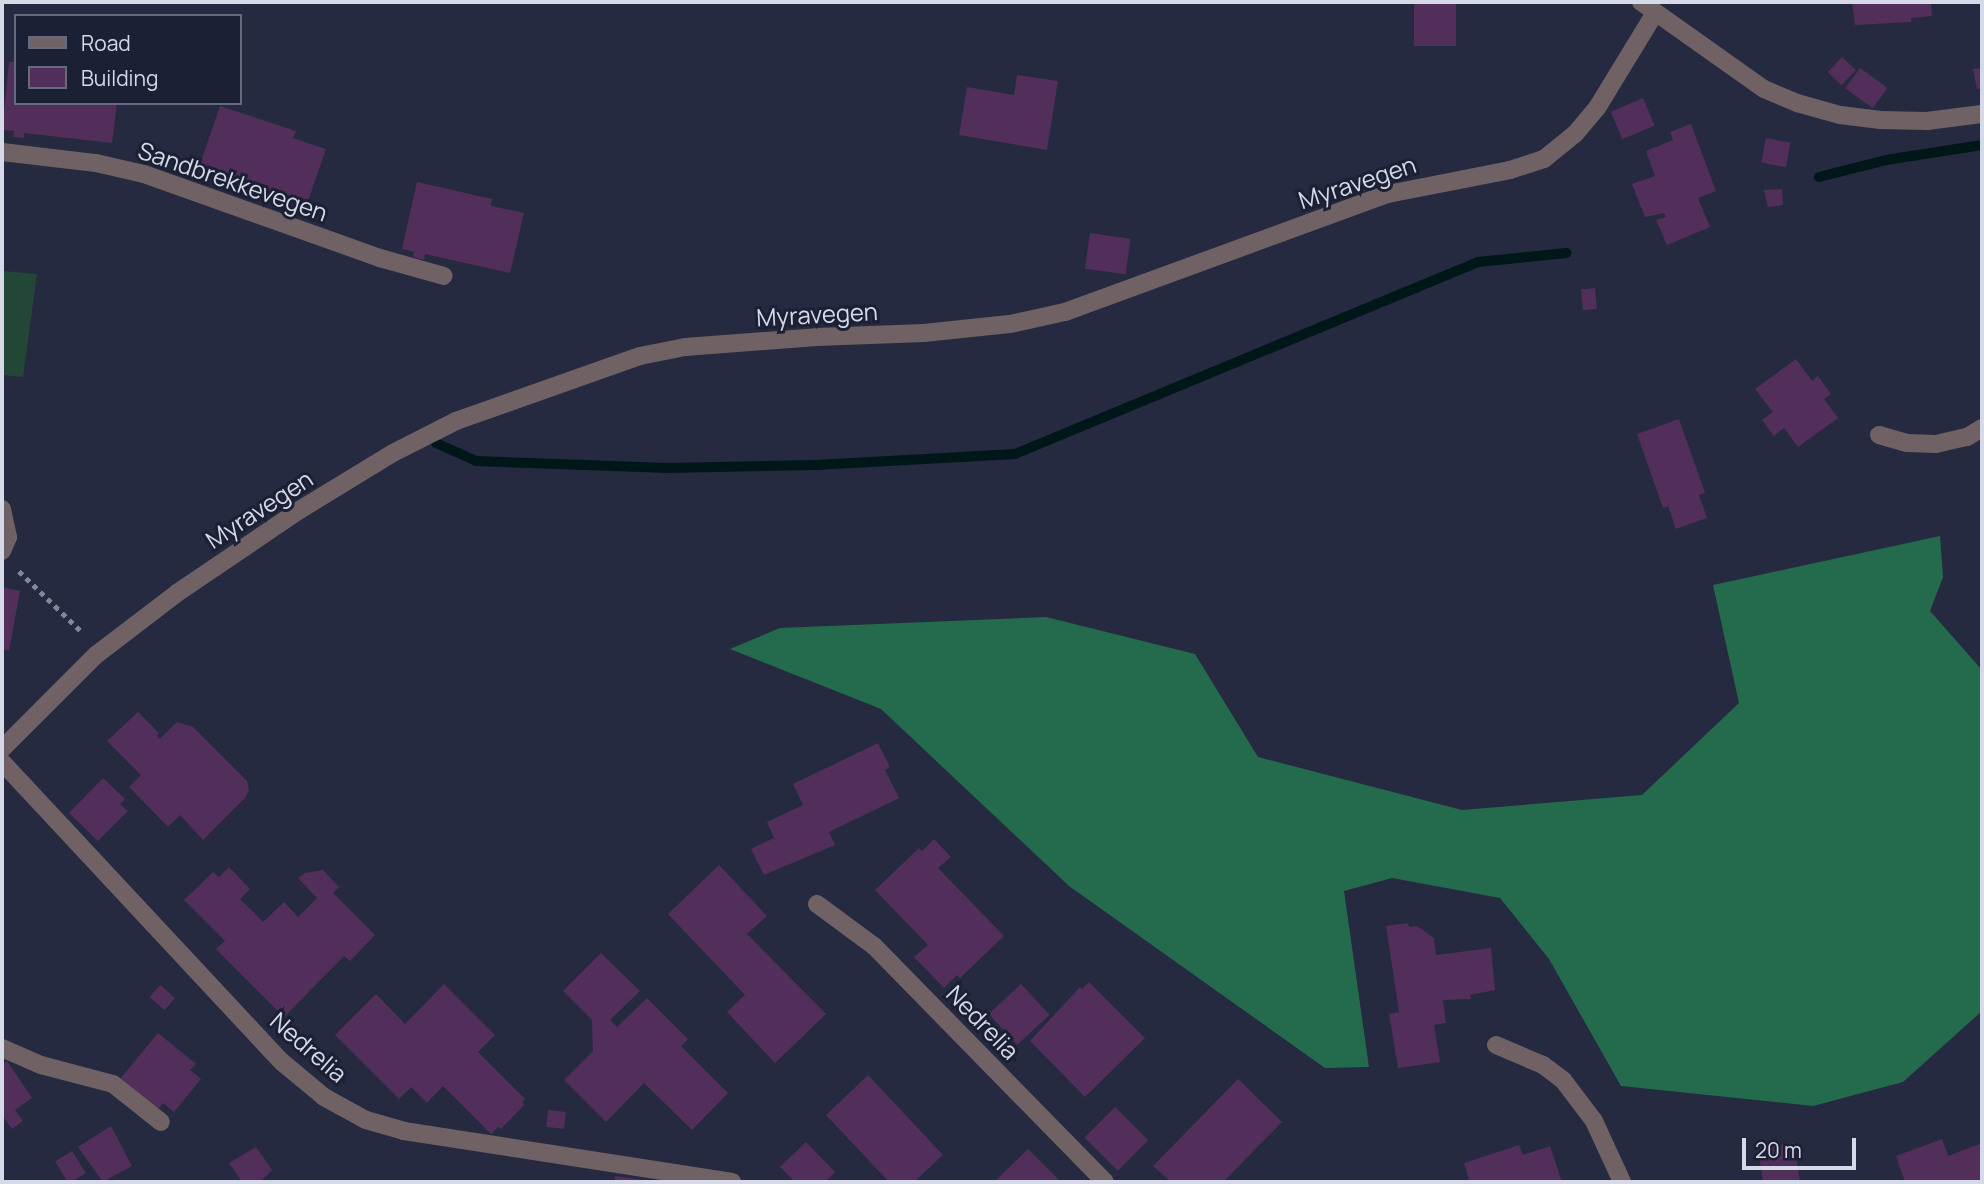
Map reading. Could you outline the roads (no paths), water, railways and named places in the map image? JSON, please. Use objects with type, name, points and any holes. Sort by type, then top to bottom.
[{"type":"street","points":[[1648,7],[1764,89],[1797,103],[1840,115],[1879,120],[1927,121],[1982,114]]},
{"type":"street","name":"Myravegen","points":[[2,749],[96,655],[188,585],[298,511],[393,453],[456,421],[640,356],[685,347],[817,337],[924,333],[1010,324],[1065,312],[1388,194],[1510,170],[1544,159],[1575,134],[1597,108],[1648,7]]},
{"type":"street","name":"Sandbrekkevegen","points":[[2,152],[96,163],[144,174],[380,258],[444,276]]},
{"type":"street","points":[[1879,435],[1907,443],[1936,444],[1967,437],[1982,428]]},
{"type":"street","points":[[2,509],[8,537],[6,557]]},
{"type":"street","name":"Nedrelia","points":[[2,762],[282,1062],[324,1097],[366,1120],[404,1131],[732,1182]]},
{"type":"street","name":"Nedrelia","points":[[817,904],[874,946],[1105,1182]]},
{"type":"street","points":[[1496,1045],[1544,1065],[1563,1080],[1594,1121],[1622,1182]]},
{"type":"street","points":[[2,1048],[41,1065],[113,1084],[161,1122]]},
{"type":"waterway","points":[[1819,177],[1886,160],[1982,145]]},
{"type":"waterway","points":[[436,443],[476,461],[669,468],[816,465],[1015,454],[1478,262],[1567,253]]}]
